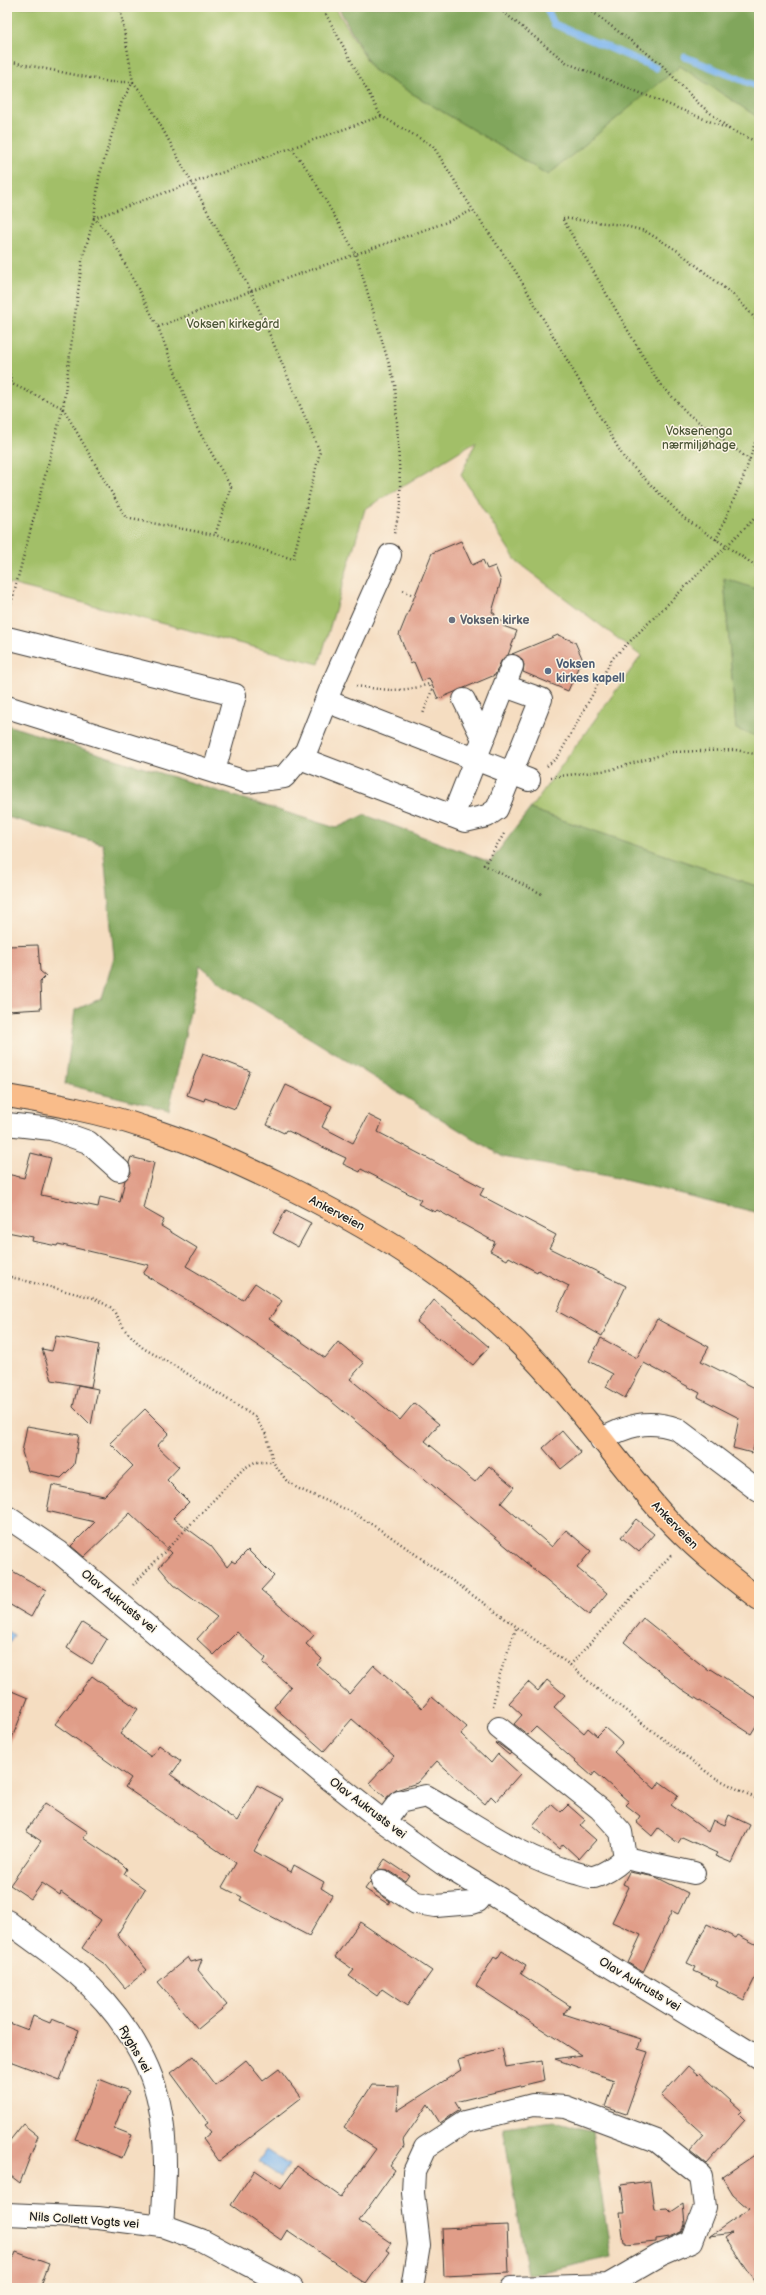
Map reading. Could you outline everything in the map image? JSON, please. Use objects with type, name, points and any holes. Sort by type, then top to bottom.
[{"type":"main road","name":"Ankerveien","points":[[7,1096],[119,1119],[198,1146],[293,1190],[386,1239],[445,1278],[494,1320],[534,1359],[663,1514],[686,1538],[759,1599]]},
{"type":"street","points":[[7,707],[246,782],[284,777],[306,751],[329,692],[390,555]]},
{"type":"street","points":[[7,638],[235,695],[214,771]]},
{"type":"street","points":[[453,816],[512,666]]},
{"type":"street","points":[[300,758],[466,821],[487,816],[497,809],[521,777],[541,700],[505,686]]},
{"type":"street","points":[[329,692],[475,759],[521,777]]},
{"type":"street","points":[[464,700],[483,739]]},
{"type":"street","points":[[7,1124],[51,1129],[88,1142],[119,1170]]},
{"type":"street","points":[[601,1440],[632,1426],[661,1424],[677,1429],[759,1491]]},
{"type":"street","name":"Olav Aukrusts vei","points":[[7,1516],[59,1552],[323,1774],[384,1822],[443,1864],[759,2058]]},
{"type":"street","points":[[499,1728],[600,1809],[621,1832],[625,1858]]},
{"type":"street","points":[[384,1822],[399,1802],[426,1796],[468,1820],[501,1843],[563,1870],[593,1878],[612,1869],[625,1858]]},
{"type":"street","points":[[625,1858],[694,1873]]},
{"type":"street","points":[[382,1881],[416,1903],[436,1906],[472,1903],[478,1901],[486,1891]]},
{"type":"street","name":"Ryghs vei","points":[[7,1921],[77,1974],[99,1996],[118,2018],[148,2070],[159,2102],[164,2135],[165,2175],[162,2226]]},
{"type":"street","points":[[412,2288],[419,2245],[412,2193],[414,2172],[425,2148],[465,2122],[533,2104],[566,2107],[657,2141],[701,2176],[705,2207],[692,2241],[660,2255],[608,2285],[511,2288]]},
{"type":"street","name":"Nils Collett Vogts vei","points":[[7,2214],[98,2218],[162,2226],[201,2240],[292,2288]]},
{"type":"path","points":[[7,362],[12,384],[63,408],[126,518],[215,535],[293,559],[320,452],[251,291],[193,183],[145,98],[133,82],[120,7]]},
{"type":"path","points":[[322,7],[381,116],[433,146],[473,210],[516,272],[624,458],[684,518],[759,568]]},
{"type":"path","points":[[497,7],[567,63],[731,130],[759,143]]},
{"type":"path","points":[[586,7],[660,63],[698,103],[731,130]]},
{"type":"path","points":[[7,61],[110,82],[133,82]]},
{"type":"path","points":[[7,619],[63,408],[82,261],[94,218],[99,177],[122,101],[133,82]]},
{"type":"path","points":[[94,218],[292,149],[381,116]]},
{"type":"path","points":[[292,149],[310,173],[356,254],[395,384],[401,503],[390,555]]},
{"type":"path","points":[[158,327],[251,291],[356,254],[473,210]]},
{"type":"path","points":[[94,218],[111,237],[158,327],[196,426],[232,487],[215,535]]},
{"type":"path","points":[[750,460],[693,418],[661,385],[562,218],[622,225],[645,231],[678,251],[737,298],[759,324]]},
{"type":"path","points":[[716,540],[750,460],[759,431]]},
{"type":"path","points":[[521,777],[558,757],[612,659],[727,548],[759,514]]},
{"type":"path","points":[[403,590],[411,594]]},
{"type":"path","points":[[329,692],[397,692],[412,690],[429,684],[432,690]]},
{"type":"path","points":[[521,777],[610,770],[671,752],[736,750],[759,755]]},
{"type":"path","points":[[497,809],[512,824],[493,849],[484,865],[542,894]]},
{"type":"path","points":[[7,1276],[93,1298],[106,1304],[116,1313],[125,1330],[143,1348],[180,1369],[255,1417],[267,1436],[273,1462],[278,1471],[297,1488],[352,1512],[387,1534],[570,1665],[597,1689],[712,1776],[759,1800]]},
{"type":"path","points":[[118,1601],[243,1469],[255,1462],[273,1462]]},
{"type":"path","points":[[570,1665],[686,1538]]},
{"type":"path","points":[[499,1728],[492,1722],[490,1714],[497,1682],[517,1626]]},
{"type":"green space","points":[[7,7],[335,7],[373,70],[548,175],[680,65],[759,118],[759,590],[724,579],[736,728],[759,737],[759,887],[530,809],[641,656],[517,562],[461,475],[476,441],[365,509],[319,664],[7,583]]},
{"type":"green space","points":[[338,7],[759,7],[759,118],[680,66],[548,175],[373,70]]},
{"type":"green space","points":[[724,578],[759,590],[759,737],[736,729]]},
{"type":"green space","points":[[7,725],[336,828],[365,815],[490,862],[530,809],[759,887],[759,1213],[608,1176],[503,1157],[222,984],[200,965],[169,1110],[65,1084],[75,1010],[102,998],[114,957],[103,844],[7,817]]},
{"type":"green space","points":[[555,2121],[592,2131],[611,2257],[528,2275],[503,2127]]},
{"type":"water","points":[[7,1631],[14,1635],[7,1648]]},
{"type":"water","points":[[266,2150],[289,2165],[281,2177],[258,2162]]},
{"type":"building","name":"Voksen kirke","points":[[461,541],[472,565],[483,560],[487,569],[495,566],[501,581],[492,612],[495,614],[494,618],[504,622],[503,626],[517,631],[508,655],[501,661],[495,675],[438,699],[429,678],[422,681],[414,662],[411,664],[399,635],[432,553]]},
{"type":"building","points":[[558,635],[575,642],[582,658],[568,691],[523,672],[524,665],[522,659],[512,654]]},
{"type":"building","points":[[38,945],[40,971],[46,976],[40,982],[41,1009],[7,1011],[7,946]]},
{"type":"building","points":[[203,1053],[250,1071],[235,1109],[205,1098],[204,1101],[187,1095]]},
{"type":"building","points":[[286,1085],[332,1106],[322,1127],[353,1143],[368,1115],[382,1122],[378,1132],[484,1188],[480,1195],[556,1235],[549,1248],[626,1286],[602,1336],[557,1311],[569,1286],[538,1270],[537,1272],[509,1257],[507,1260],[490,1251],[495,1242],[437,1210],[435,1212],[418,1204],[421,1200],[361,1169],[360,1172],[343,1164],[346,1158],[286,1130],[284,1133],[267,1125]]},
{"type":"building","points":[[31,1153],[51,1158],[41,1195],[98,1207],[100,1197],[120,1202],[125,1180],[131,1173],[129,1163],[131,1157],[154,1163],[143,1208],[164,1220],[161,1226],[197,1248],[186,1266],[243,1300],[255,1283],[282,1301],[269,1319],[325,1358],[338,1342],[364,1363],[350,1379],[400,1420],[414,1403],[439,1424],[425,1441],[475,1482],[489,1466],[514,1487],[501,1503],[552,1547],[566,1530],[591,1551],[577,1568],[607,1593],[589,1615],[297,1373],[219,1319],[143,1274],[149,1265],[58,1244],[57,1246],[32,1241],[33,1237],[7,1232],[7,1174],[24,1178]]},
{"type":"building","points":[[286,1210],[311,1223],[298,1247],[273,1233]]},
{"type":"building","points":[[434,1300],[489,1347],[473,1365],[440,1338],[439,1340],[417,1322]]},
{"type":"building","points":[[657,1319],[709,1347],[701,1361],[759,1390],[759,1428],[752,1453],[733,1448],[739,1418],[698,1397],[700,1393],[644,1363],[625,1398],[606,1387],[613,1374],[589,1361],[601,1338],[637,1358]]},
{"type":"building","points":[[56,1336],[99,1345],[91,1387],[52,1380],[42,1349],[52,1351]]},
{"type":"building","points":[[78,1385],[98,1389],[91,1425],[73,1407]]},
{"type":"building","points":[[145,1409],[169,1433],[157,1446],[179,1467],[167,1480],[189,1502],[173,1518],[211,1546],[227,1567],[232,1561],[235,1563],[248,1550],[274,1576],[261,1590],[314,1635],[306,1644],[322,1659],[317,1665],[349,1694],[374,1665],[422,1708],[432,1697],[467,1727],[461,1734],[491,1763],[498,1754],[520,1774],[496,1801],[491,1796],[485,1804],[437,1761],[417,1783],[396,1790],[386,1798],[369,1783],[394,1756],[352,1719],[324,1751],[274,1707],[291,1687],[263,1663],[266,1658],[237,1632],[214,1655],[197,1639],[217,1617],[174,1585],[159,1567],[172,1553],[130,1513],[84,1557],[71,1546],[95,1522],[47,1511],[52,1485],[104,1496],[133,1466],[110,1443]]},
{"type":"building","points":[[27,1426],[79,1435],[74,1465],[61,1478],[28,1471],[22,1452]]},
{"type":"building","points":[[562,1431],[581,1453],[561,1469],[543,1448]]},
{"type":"building","points":[[636,1519],[654,1534],[639,1552],[621,1537]]},
{"type":"building","points":[[7,1568],[46,1590],[31,1617],[7,1603]]},
{"type":"building","points":[[643,1618],[709,1671],[711,1669],[759,1700],[759,1721],[751,1734],[680,1688],[624,1642]]},
{"type":"building","points":[[82,1623],[107,1639],[92,1664],[67,1648]]},
{"type":"building","points":[[92,1676],[138,1709],[120,1734],[151,1757],[159,1745],[181,1761],[171,1775],[237,1821],[257,1785],[283,1799],[254,1851],[291,1872],[294,1865],[324,1882],[321,1888],[332,1895],[309,1936],[240,1900],[242,1897],[222,1887],[236,1863],[125,1787],[131,1778],[55,1724]]},
{"type":"building","points":[[547,1680],[565,1695],[554,1707],[584,1733],[588,1728],[597,1736],[605,1728],[622,1743],[614,1752],[655,1789],[660,1782],[678,1795],[671,1805],[708,1832],[713,1820],[725,1825],[729,1815],[750,1825],[732,1863],[715,1856],[717,1853],[682,1837],[678,1843],[658,1828],[652,1836],[636,1822],[640,1816],[626,1805],[629,1802],[595,1772],[592,1776],[536,1727],[528,1735],[514,1724],[522,1715],[509,1703],[528,1682],[538,1691]]},
{"type":"building","points":[[7,1689],[28,1698],[8,1748],[7,1748]]},
{"type":"building","points":[[497,1743],[511,1753],[509,1755],[496,1744]]},
{"type":"building","points":[[45,1803],[88,1832],[83,1838],[122,1864],[127,1869],[124,1874],[145,1889],[117,1935],[147,1970],[125,1988],[106,1965],[82,1948],[101,1920],[61,1892],[60,1895],[42,1883],[31,1899],[10,1885],[41,1841],[26,1831]]},
{"type":"building","points":[[552,1804],[561,1812],[568,1805],[585,1820],[580,1826],[596,1840],[579,1859],[563,1844],[559,1849],[533,1826]]},
{"type":"building","points":[[385,1859],[409,1875],[405,1881],[388,1870],[378,1869]]},
{"type":"building","points":[[629,1872],[656,1877],[688,1893],[678,1914],[672,1911],[643,1972],[628,1963],[641,1935],[612,1922],[629,1887],[623,1884]]},
{"type":"building","points":[[370,1882],[375,1891],[390,1901],[388,1904],[365,1889]]},
{"type":"building","points":[[360,1922],[432,1971],[407,2006],[382,1989],[377,1996],[349,1976],[354,1970],[335,1957]]},
{"type":"building","points":[[707,1924],[736,1938],[738,1935],[759,1946],[759,1970],[744,2000],[716,1986],[718,1982],[694,1971],[696,1967],[687,1963]]},
{"type":"building","points":[[502,1951],[526,1966],[521,1974],[570,2006],[564,2014],[641,2039],[638,2049],[648,2052],[626,2114],[605,2107],[614,2080],[555,2059],[581,2055],[476,1986],[494,1957],[497,1959]]},
{"type":"building","points":[[188,1957],[191,1962],[202,1959],[198,1970],[227,2005],[198,2029],[158,1982]]},
{"type":"building","points":[[33,2016],[50,2023],[52,2019],[79,2030],[60,2080],[7,2060],[7,2022],[28,2030]]},
{"type":"building","points":[[502,2048],[506,2067],[542,2061],[545,2080],[455,2102],[460,2110],[440,2123],[428,2104],[403,2140],[404,2146],[390,2166],[395,2170],[359,2221],[391,2243],[386,2250],[389,2252],[366,2284],[287,2230],[281,2240],[231,2205],[255,2170],[281,2188],[297,2166],[341,2197],[376,2149],[344,2128],[372,2085],[399,2086],[397,2111],[461,2070],[458,2060]]},
{"type":"building","points":[[193,2056],[215,2085],[246,2060],[263,2081],[279,2069],[301,2098],[219,2161],[203,2139],[211,2132],[205,2125],[208,2123],[171,2073]]},
{"type":"building","points":[[688,2066],[698,2075],[700,2073],[742,2111],[739,2114],[745,2120],[706,2164],[690,2151],[704,2135],[661,2096]]},
{"type":"building","points":[[99,2079],[129,2091],[114,2128],[132,2135],[122,2158],[75,2139]]},
{"type":"building","points":[[23,2124],[38,2136],[20,2183],[7,2173],[7,2144]]},
{"type":"building","points":[[759,2152],[759,2287],[725,2238],[732,2233],[710,2236],[749,2209],[733,2195],[722,2177]]},
{"type":"building","points":[[650,2181],[654,2209],[667,2208],[671,2212],[683,2204],[685,2224],[682,2232],[670,2237],[656,2239],[656,2242],[626,2245],[626,2243],[624,2243],[620,2213],[625,2213],[621,2185]]},
{"type":"building","points":[[507,2225],[509,2273],[444,2276],[442,2228]]},
{"type":"building","points":[[16,2252],[49,2264],[40,2288],[7,2288],[7,2263],[11,2265]]},
{"type":"waterway","points":[[546,7],[554,24],[656,68]]},
{"type":"waterway","points":[[685,57],[759,87]]},
{"type":"place","name":"Voksen kirke","points":[[452,620]]},
{"type":"place","name":"Voksen kirkes kapell","points":[[548,671]]},
{"type":"park label","name":"Voksen kirkegård","points":[[233,324]]},
{"type":"park label","name":"Voksenenga nærmiljøhage","points":[[699,438]]}]
